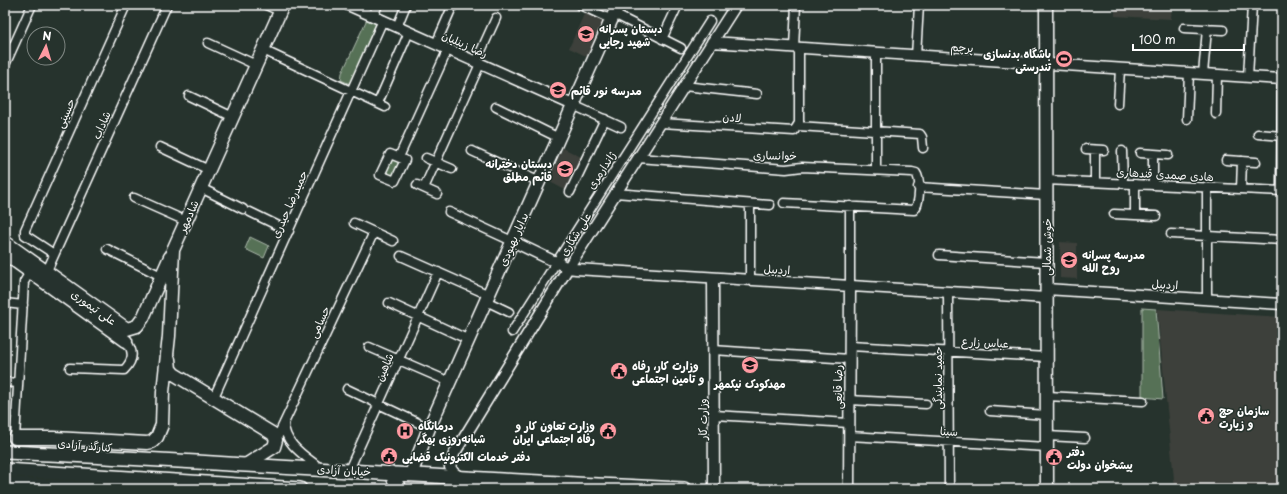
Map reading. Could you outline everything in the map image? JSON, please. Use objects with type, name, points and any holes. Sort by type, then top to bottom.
[{"type":"main road","name":"خوش شمالی","points":[[1046,5],[1047,489]]},
{"type":"main road","name":"شادمهر","points":[[152,442],[157,437],[162,424],[163,392],[168,352],[173,250],[282,8]]},
{"type":"main road","name":"بدایار بهبودی","points":[[411,474],[429,428],[615,13]]},
{"type":"main road","name":"علی تیموری","points":[[5,242],[43,276],[126,341]]},
{"type":"main road","name":"علی تیموری","points":[[5,254],[27,277],[43,276],[124,328],[131,329],[139,324],[147,312],[173,250]]},
{"type":"main road","points":[[168,352],[171,371],[273,434],[276,440],[274,447],[247,464]]},
{"type":"main road","name":"کنارگذر آزادی","points":[[10,438],[152,442]]},
{"type":"main road","name":"کنارگذر آزادی","points":[[10,438],[116,447],[154,458]]},
{"type":"main road","name":"خیابان آزادی","points":[[5,452],[154,458],[684,489]]},
{"type":"main road","points":[[5,470],[300,489]]},
{"type":"main road","points":[[391,473],[399,489]]},
{"type":"main road","points":[[405,489],[411,474]]},
{"type":"main road","points":[[5,481],[120,488],[154,487],[198,482]]},
{"type":"street","points":[[5,65],[32,5]]},
{"type":"street","name":"حسینی","points":[[54,254],[25,234],[25,230],[126,5]]},
{"type":"street","name":"شاداب","points":[[43,276],[167,5]]},
{"type":"street","points":[[266,5],[282,8]]},
{"type":"street","name":"رضا زینلیان","points":[[348,5],[573,105]]},
{"type":"street","points":[[373,16],[378,5]]},
{"type":"street","points":[[397,27],[406,5]]},
{"type":"street","points":[[436,44],[452,5]]},
{"type":"street","points":[[580,5],[615,13],[681,48]]},
{"type":"street","points":[[662,39],[678,5]]},
{"type":"street","name":"علی شکاری","points":[[460,477],[454,473],[450,467],[454,454],[615,193],[736,5]]},
{"type":"street","points":[[796,5],[798,126],[920,134],[922,137],[923,148]]},
{"type":"street","points":[[916,56],[919,5]]},
{"type":"street","points":[[1248,77],[1252,5]]},
{"type":"street","points":[[437,194],[421,187],[436,162],[496,18]]},
{"type":"street","name":"حمیدرضا حیدری","points":[[214,397],[383,20]]},
{"type":"street","name":"ژاندارمری","points":[[512,332],[555,262],[710,21]]},
{"type":"street","points":[[1184,28],[1223,30]]},
{"type":"street","points":[[1203,74],[1207,29]]},
{"type":"street","points":[[263,50],[382,105],[409,32]]},
{"type":"street","name":"پرچم","points":[[712,42],[1282,79]]},
{"type":"street","points":[[208,43],[256,65]]},
{"type":"street","points":[[399,157],[448,49]]},
{"type":"street","points":[[876,53],[876,170]]},
{"type":"street","points":[[1118,104],[1120,69]]},
{"type":"street","points":[[1188,119],[1189,73]]},
{"type":"street","points":[[1216,114],[1217,75]]},
{"type":"street","points":[[1282,79],[1282,191]]},
{"type":"street","points":[[684,86],[757,94]]},
{"type":"street","points":[[189,96],[233,117]]},
{"type":"street","points":[[573,105],[621,127]]},
{"type":"street","points":[[496,107],[559,138]]},
{"type":"street","points":[[570,192],[604,119]]},
{"type":"street","name":"لادن","points":[[661,123],[792,132],[798,126]]},
{"type":"street","points":[[1258,134],[1282,136]]},
{"type":"street","points":[[160,147],[209,170]]},
{"type":"street","points":[[1086,149],[1104,150]]},
{"type":"street","points":[[1095,150],[1095,182]]},
{"type":"street","points":[[472,151],[540,182]]},
{"type":"street","points":[[1122,151],[1123,183]]},
{"type":"street","points":[[1140,153],[1168,155]]},
{"type":"street","points":[[1153,185],[1154,154]]},
{"type":"street","points":[[426,158],[452,170]]},
{"type":"street","name":"خوانساری","points":[[638,158],[786,169],[802,167],[912,172],[918,176],[918,187]]},
{"type":"street","points":[[1226,160],[1256,162]]},
{"type":"street","points":[[1242,161],[1242,189]]},
{"type":"street","name":"هادی صمدی قندهاری","points":[[1046,180],[1282,191]]},
{"type":"street","points":[[1135,184],[1135,215]]},
{"type":"street","points":[[784,203],[912,210],[917,205],[918,187],[1046,195]]},
{"type":"street","points":[[201,188],[289,231]]},
{"type":"street","points":[[1207,299],[1208,188]]},
{"type":"street","points":[[615,193],[770,205]]},
{"type":"street","points":[[134,198],[186,221]]},
{"type":"street","points":[[750,204],[750,280]]},
{"type":"street","points":[[850,206],[850,286]]},
{"type":"street","points":[[449,212],[512,241]]},
{"type":"street","points":[[1114,214],[1156,216]]},
{"type":"street","points":[[354,223],[393,241]]},
{"type":"street","name":"حسامی","points":[[276,440],[374,232]]},
{"type":"street","points":[[1171,234],[1282,240]]},
{"type":"street","name":"اردبیل","points":[[512,241],[568,268],[948,292],[1207,299],[1282,304]]},
{"type":"street","points":[[106,249],[161,276]]},
{"type":"street","points":[[939,255],[1046,262]]},
{"type":"street","points":[[401,256],[438,272],[487,298],[509,312]]},
{"type":"street","name":"شاهین","points":[[349,470],[438,272]]},
{"type":"street","points":[[10,438],[18,383],[23,304],[27,277]]},
{"type":"street","name":"وزارت کار","points":[[713,278],[714,489]]},
{"type":"street","name":"رضا قانعی","points":[[849,489],[850,286]]},
{"type":"street","name":"حمید نمایندگی","points":[[948,292],[949,489]]},
{"type":"street","points":[[5,303],[23,304]]},
{"type":"street","points":[[389,303],[469,340]]},
{"type":"street","points":[[70,368],[122,371],[129,364],[132,355],[131,349],[126,341]]},
{"type":"street","name":"عباس زارع","points":[[850,346],[1046,357]]},
{"type":"street","points":[[369,347],[450,382]]},
{"type":"street","points":[[713,350],[850,359]]},
{"type":"street","points":[[5,382],[18,383]]},
{"type":"street","points":[[347,389],[429,428]]},
{"type":"street","points":[[1046,396],[1143,401]]},
{"type":"street","points":[[849,400],[926,404]]},
{"type":"street","points":[[990,411],[1047,415]]},
{"type":"street","points":[[714,415],[849,422]]},
{"type":"street","points":[[284,422],[285,430],[290,442],[321,468]]},
{"type":"street","name":"سینا","points":[[849,436],[949,442],[1047,442],[1084,438]]},
{"type":"shaded area","points":[[1115,5],[1172,5],[1171,19],[1115,16]]},
{"type":"shaded area","name":"دبستان پسرانه شهید رجایی","points":[[585,12],[604,21],[588,57],[569,48]]},
{"type":"shaded area","name":"دبستان دخترانه قائم مطلق","points":[[563,148],[583,158],[567,191],[548,181]]},
{"type":"shaded area","name":"مدرسه پسرانه روح الله","points":[[1060,242],[1077,243],[1077,279],[1060,278]]},
{"type":"shaded area","points":[[1157,309],[1282,317],[1282,489],[1175,489]]},
{"type":"green space","points":[[367,19],[376,23],[350,84],[341,80],[342,73]]},
{"type":"green space","points":[[391,157],[402,162],[394,178],[384,173]]},
{"type":"green space","points":[[250,237],[269,246],[264,258],[245,249]]},
{"type":"green space","points":[[1142,308],[1156,309],[1163,399],[1142,397]]},
{"type":"place","name":"دبستان پسرانه شهید رجایی","points":[[586,34]]},
{"type":"place","name":"باشگاه بدنسازی تندرستی","points":[[1064,59]]},
{"type":"place","name":"مدرسه نور قائم","points":[[558,90]]},
{"type":"place","name":"دبستان دخترانه قائم مطلق","points":[[565,169]]},
{"type":"place","name":"مدرسه پسرانه روح الله","points":[[1069,260]]},
{"type":"place","name":"مهدکودک نیکمهر","points":[[750,365]]},
{"type":"place","name":"وزارت کار، رفاه و تامین اجتماعی","points":[[619,371]]},
{"type":"place","name":"سازمان حج و زیارت","points":[[1206,416]]},
{"type":"place","name":"درمانگاه شبانه‌روزی بهگر","points":[[405,431]]},
{"type":"place","name":"وزارت تعاون کار و رفاه اجتماعی ایران","points":[[608,431]]},
{"type":"place","name":"دفتر خدمات الکترونیک قضایی","points":[[389,456]]},
{"type":"place","name":"دفتر پیشخوان دولت","points":[[1054,457]]}]
